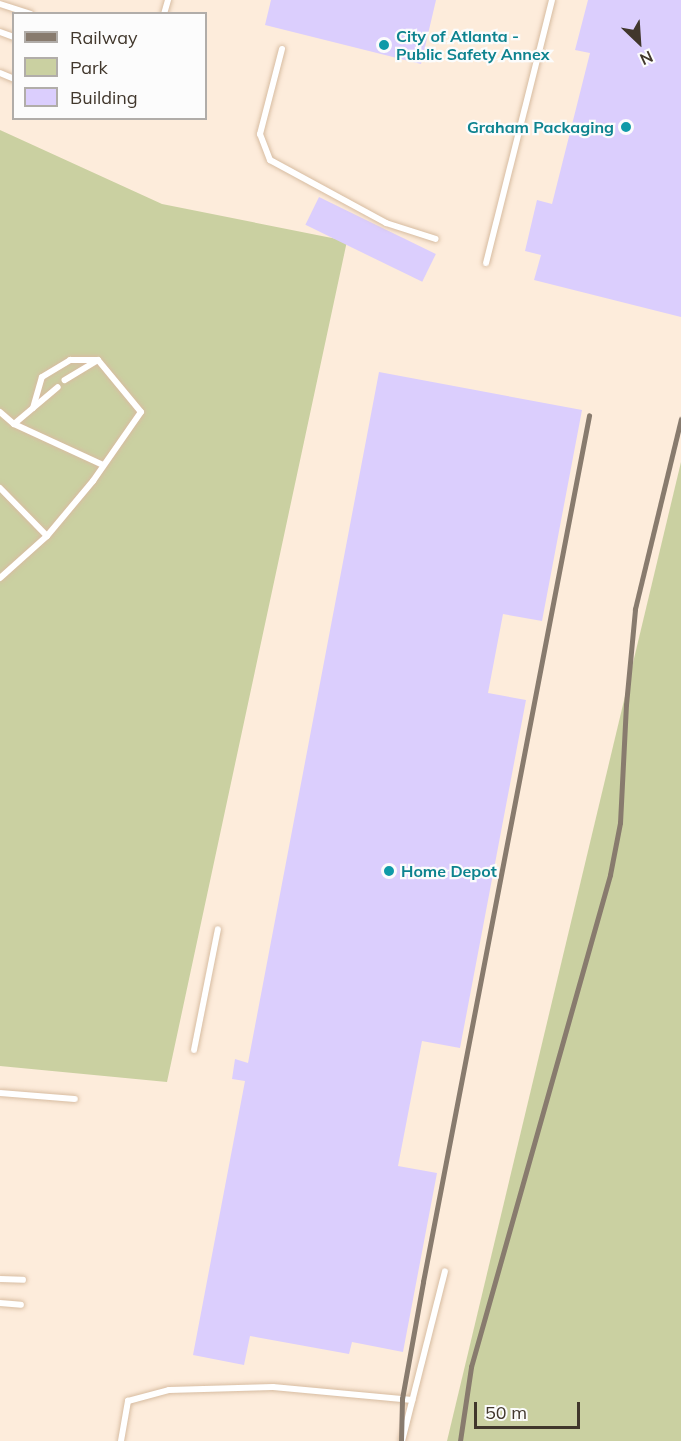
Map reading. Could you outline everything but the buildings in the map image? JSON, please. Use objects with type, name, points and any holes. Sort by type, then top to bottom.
[{"type":"lane","points":[[486,263],[552,0]]},
{"type":"lane","points":[[0,4],[24,12]]},
{"type":"lane","points":[[282,49],[260,134],[270,160],[386,223],[436,239]]},
{"type":"lane","points":[[33,408],[42,377],[70,360],[98,360]]},
{"type":"lane","points":[[65,380],[98,360]]},
{"type":"lane","points":[[0,578],[47,536],[141,412],[98,360]]},
{"type":"lane","points":[[14,424],[58,387]]},
{"type":"lane","points":[[0,412],[14,424],[103,465]]},
{"type":"lane","points":[[0,488],[47,536]]},
{"type":"lane","points":[[194,1050],[218,929]]},
{"type":"lane","points":[[0,1093],[75,1099]]},
{"type":"lane","points":[[402,1441],[445,1271]]},
{"type":"lane","points":[[0,1279],[23,1280]]},
{"type":"lane","points":[[0,1303],[21,1305]]},
{"type":"lane","points":[[121,1441],[128,1401],[169,1390],[273,1387],[412,1400]]},
{"type":"green space","points":[[0,130],[162,204],[347,241],[167,1082],[0,1066]]},
{"type":"green space","points":[[681,462],[681,1441],[447,1441]]},
{"type":"railway","points":[[401,1441],[402,1399],[423,1282],[589,416]]},
{"type":"railway","points":[[460,1441],[471,1367],[610,875],[620,823],[626,705],[635,609],[681,419]]},
{"type":"place","name":"City of Atlanta - Public Safety Annex","points":[[384,45]]},
{"type":"place","name":"Graham Packaging","points":[[626,127]]},
{"type":"place","name":"Home Depot","points":[[389,871]]}]
